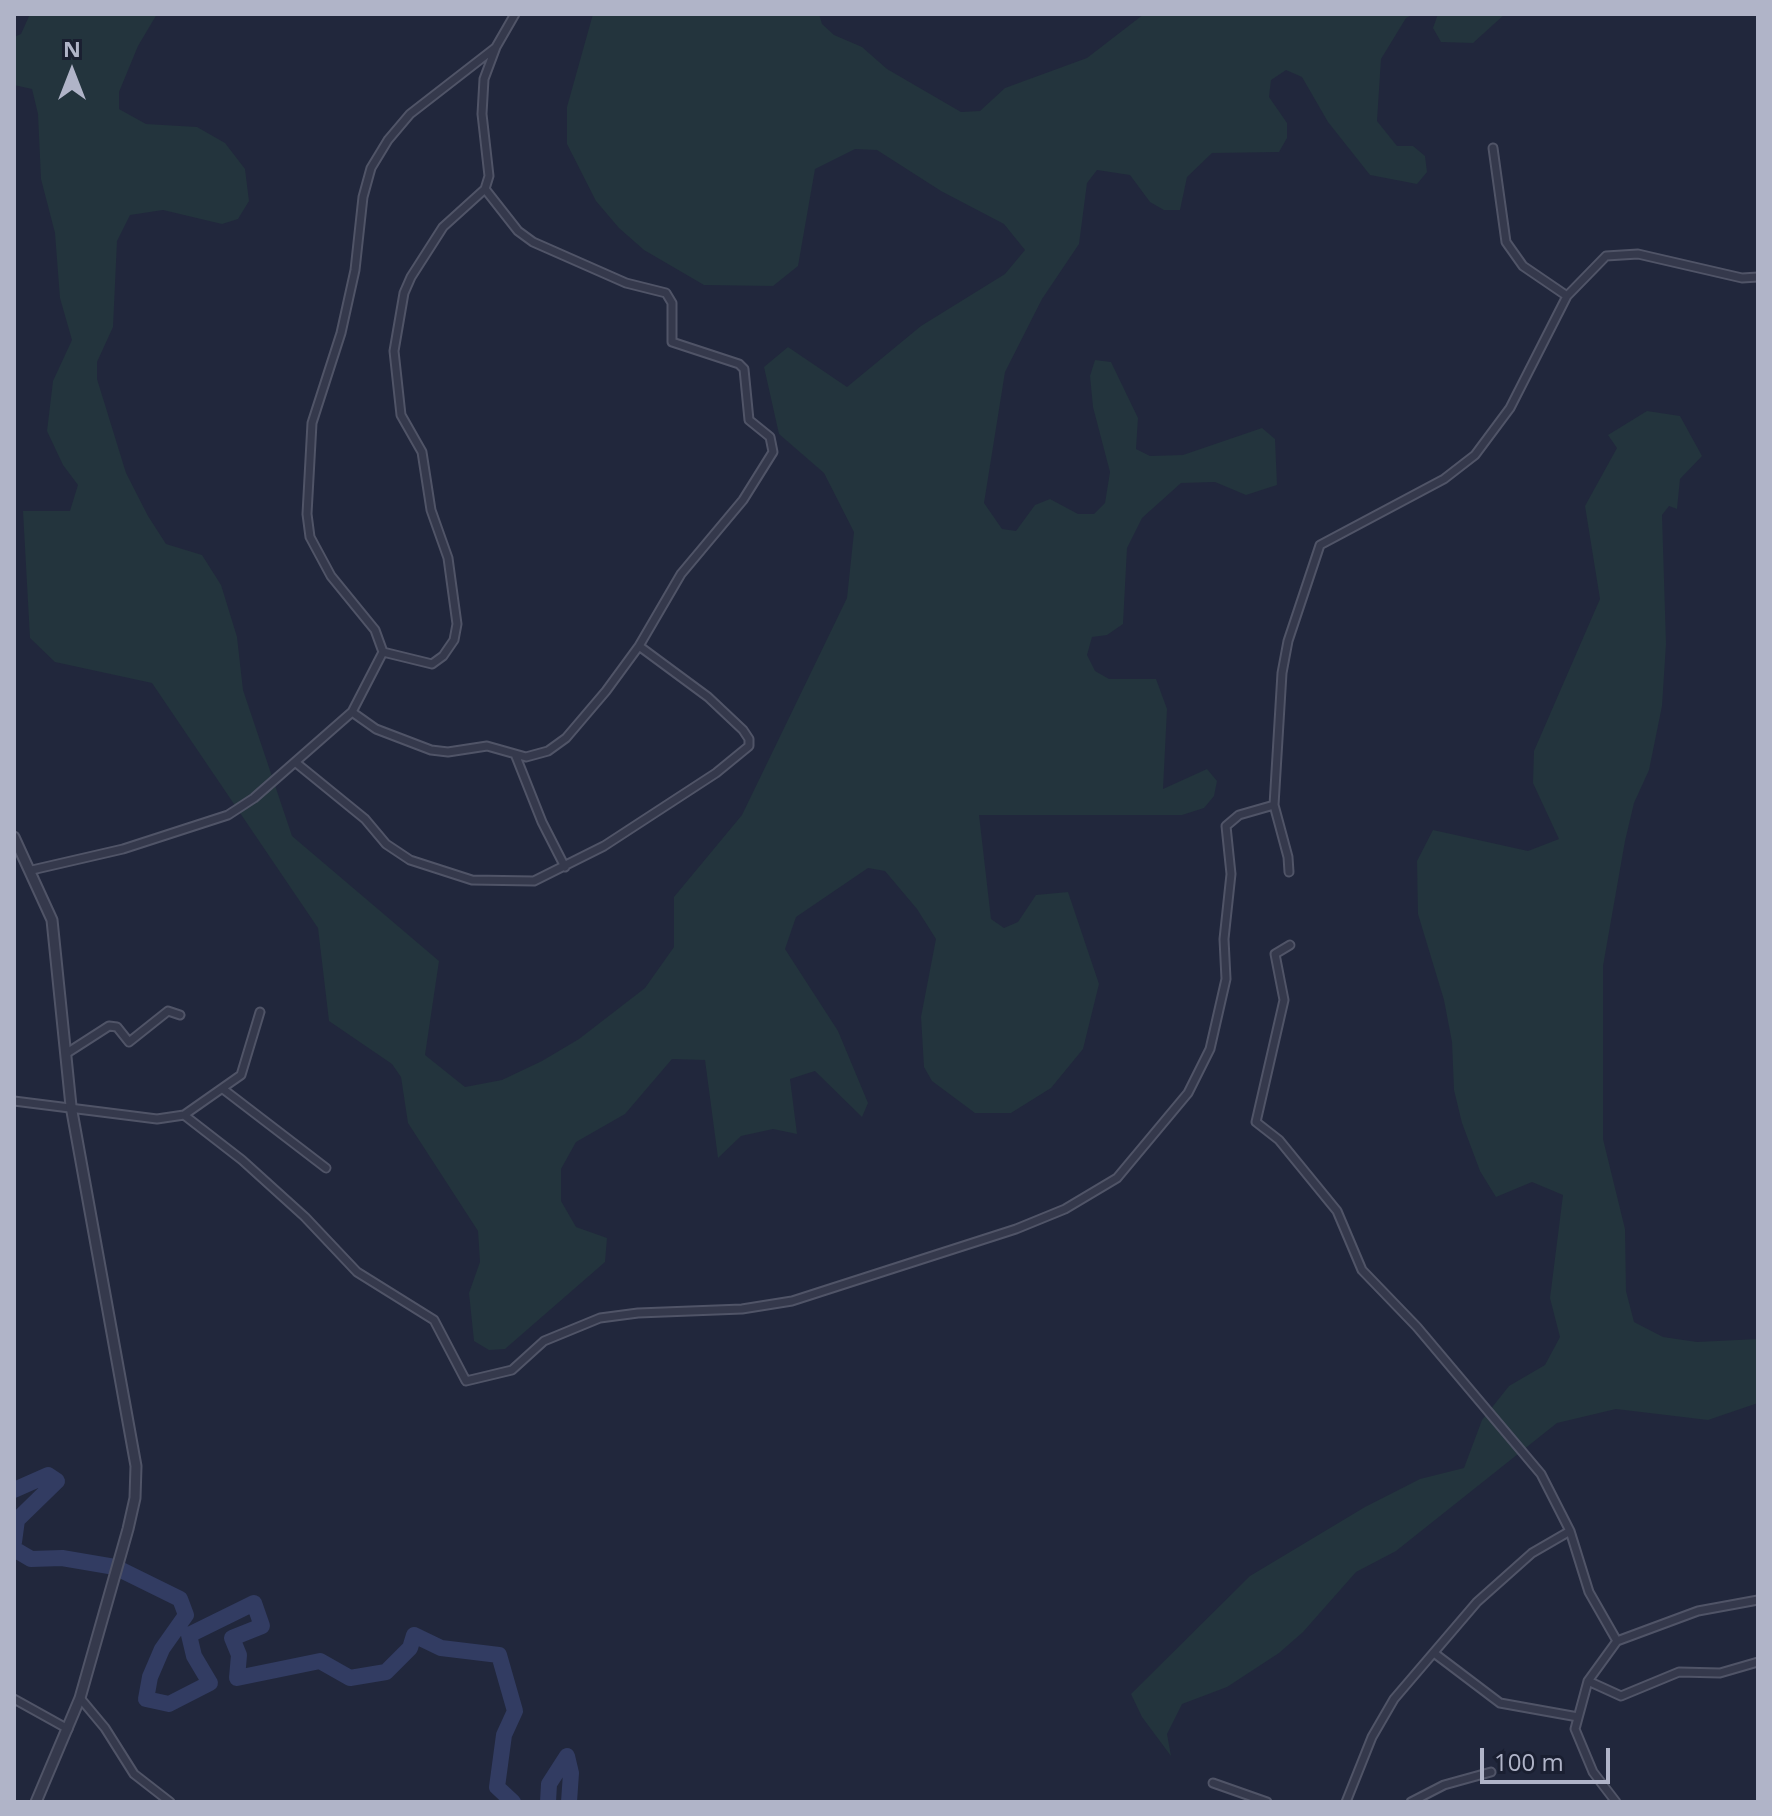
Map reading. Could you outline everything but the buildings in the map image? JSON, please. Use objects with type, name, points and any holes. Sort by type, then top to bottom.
[{"type":"street","points":[[383,652],[432,664],[443,656],[454,640],[457,624],[448,558],[431,510],[422,452],[401,415],[394,351],[404,293],[411,277],[443,227],[485,189],[489,176],[482,114],[484,79],[496,47],[515,14]]},
{"type":"street","points":[[32,870],[208,825],[254,798],[352,712],[383,652],[375,630],[331,576],[310,537],[307,514],[312,423],[341,333],[355,270],[363,197],[371,168],[388,140],[410,114],[496,47]]},
{"type":"street","points":[[1493,148],[1506,242],[1523,266],[1567,296]]},
{"type":"street","points":[[352,712],[376,729],[431,750],[448,752],[487,746],[537,756],[566,738],[606,691],[639,646],[681,574],[743,500],[773,452],[773,443],[749,420],[744,369],[672,342],[672,303],[666,293],[626,283],[533,242],[518,231],[485,189]]},
{"type":"street","points":[[1289,872],[1274,805],[1282,673],[1288,641],[1320,545],[1444,479],[1475,455],[1510,408],[1567,296],[1599,261],[1618,254],[1661,258],[1742,278],[1758,277]]},
{"type":"street","points":[[295,762],[365,819],[386,844],[435,871],[472,880],[534,881],[565,867],[716,773],[749,746],[749,739],[743,730],[708,697],[639,646]]},
{"type":"street","points":[[515,754],[542,822],[565,867]]},
{"type":"street","points":[[184,1115],[274,1189],[357,1272],[434,1320],[466,1381],[512,1370],[544,1341],[600,1318],[638,1313],[742,1309],[792,1301],[1016,1229],[1065,1209],[1117,1178],[1188,1093],[1210,1049],[1226,979],[1224,939],[1231,874],[1226,826],[1239,815],[1274,805]]},
{"type":"street","points":[[14,837],[32,870],[52,920],[71,1106],[136,1466],[135,1498],[80,1698],[36,1802]]},
{"type":"street","points":[[1290,945],[1275,954],[1284,1000],[1256,1122],[1279,1140],[1337,1211],[1362,1270],[1541,1474],[1570,1531],[1589,1592],[1617,1641]]},
{"type":"street","points":[[67,1053],[109,1026],[117,1027],[129,1042],[168,1011],[180,1015]]},
{"type":"street","points":[[14,1101],[157,1119],[184,1115],[223,1089],[244,1070],[260,1012]]},
{"type":"street","points":[[223,1089],[326,1168]]},
{"type":"street","points":[[1346,1802],[1372,1737],[1394,1699],[1477,1602],[1532,1553],[1570,1531]]},
{"type":"street","points":[[1616,1802],[1583,1752],[1575,1729],[1588,1681],[1617,1641],[1698,1611],[1758,1600]]},
{"type":"street","points":[[1434,1653],[1500,1703],[1578,1717]]},
{"type":"street","points":[[1588,1681],[1621,1696],[1679,1672],[1720,1673],[1758,1662]]},
{"type":"street","points":[[80,1698],[105,1728],[134,1774],[170,1802]]},
{"type":"street","points":[[14,1699],[68,1729]]},
{"type":"street","points":[[1411,1802],[1444,1785],[1491,1772]]},
{"type":"street","points":[[1213,1783],[1267,1802]]},
{"type":"shaded area","points":[[30,14],[157,14],[138,46],[119,92],[119,109],[146,124],[197,127],[225,143],[245,169],[249,201],[238,219],[222,224],[163,210],[130,215],[117,241],[113,327],[97,362],[97,379],[126,473],[148,516],[166,544],[202,555],[221,585],[237,637],[243,690],[292,836],[439,961],[425,1055],[465,1087],[502,1080],[542,1061],[579,1039],[645,988],[674,947],[674,897],[742,815],[847,598],[854,532],[824,473],[779,434],[764,367],[788,347],[847,387],[921,326],[1005,274],[1025,250],[1004,224],[941,191],[877,150],[855,149],[815,169],[798,266],[773,286],[704,285],[644,250],[619,228],[596,201],[567,144],[567,107],[593,14],[819,14],[822,24],[834,35],[862,47],[887,69],[961,112],[980,111],[1005,88],[1087,58],[1144,14],[1414,14],[1406,18],[1381,59],[1377,121],[1397,146],[1413,146],[1425,156],[1427,172],[1417,184],[1370,175],[1328,122],[1302,77],[1286,70],[1271,80],[1269,97],[1287,123],[1287,138],[1279,152],[1212,153],[1187,177],[1180,210],[1164,210],[1150,202],[1130,175],[1097,170],[1087,183],[1079,244],[1042,299],[1005,372],[984,503],[1002,529],[1016,531],[1035,505],[1050,499],[1078,514],[1094,514],[1105,503],[1110,472],[1093,407],[1090,376],[1095,360],[1111,362],[1138,418],[1136,449],[1150,456],[1183,455],[1262,428],[1275,439],[1277,485],[1246,495],[1215,482],[1181,483],[1142,518],[1127,548],[1123,624],[1107,635],[1092,637],[1087,655],[1095,671],[1109,679],[1156,679],[1167,709],[1163,789],[1207,769],[1217,781],[1214,796],[1204,808],[1182,815],[979,815],[991,919],[1004,928],[1018,922],[1036,895],[1068,892],[1099,984],[1083,1049],[1051,1088],[1011,1113],[975,1113],[932,1081],[924,1067],[921,1017],[936,939],[917,909],[885,871],[868,868],[796,917],[785,949],[838,1031],[868,1103],[862,1117],[815,1071],[790,1079],[797,1134],[773,1129],[741,1136],[718,1158],[705,1060],[672,1059],[625,1114],[576,1142],[561,1169],[561,1201],[576,1227],[607,1238],[605,1262],[505,1349],[489,1350],[474,1341],[469,1293],[480,1262],[478,1231],[408,1123],[401,1077],[392,1064],[329,1021],[318,928],[152,683],[55,662],[30,638],[23,511],[70,511],[78,485],[63,465],[47,431],[53,381],[72,340],[60,298],[55,233],[41,179],[38,114],[32,89],[14,85],[14,37],[21,34]]},
{"type":"shaded area","points":[[1438,14],[1505,14],[1473,43],[1441,42],[1433,28]]},
{"type":"shaded area","points":[[1647,411],[1680,416],[1702,456],[1680,479],[1677,509],[1669,506],[1662,515],[1666,644],[1662,706],[1649,770],[1634,803],[1625,841],[1603,966],[1603,1139],[1625,1229],[1626,1291],[1634,1322],[1663,1337],[1697,1342],[1758,1339],[1758,1403],[1708,1420],[1616,1409],[1557,1423],[1396,1551],[1356,1572],[1303,1632],[1279,1653],[1227,1687],[1182,1704],[1167,1734],[1171,1756],[1142,1717],[1131,1694],[1250,1576],[1365,1507],[1420,1479],[1464,1468],[1482,1420],[1509,1386],[1545,1365],[1560,1337],[1550,1298],[1563,1195],[1532,1182],[1496,1197],[1480,1171],[1462,1123],[1454,1090],[1452,1042],[1444,1000],[1418,914],[1417,861],[1433,830],[1528,851],[1559,839],[1533,783],[1534,751],[1600,599],[1585,506],[1617,448],[1608,435]]},
{"type":"waterway","points":[[14,1490],[48,1475],[57,1481],[17,1520],[14,1542]]},
{"type":"waterway","points":[[14,1549],[31,1559],[62,1558],[115,1567],[180,1599],[186,1615],[162,1649],[150,1677],[146,1699],[169,1704],[210,1683],[194,1656],[189,1635],[254,1603],[262,1626],[232,1638],[239,1655],[237,1678],[320,1661],[350,1678],[386,1672],[410,1648],[414,1635],[441,1648],[499,1655],[515,1711],[504,1735],[497,1787],[513,1802]]},
{"type":"waterway","points":[[548,1802],[549,1784],[567,1756],[571,1773],[569,1802]]}]
